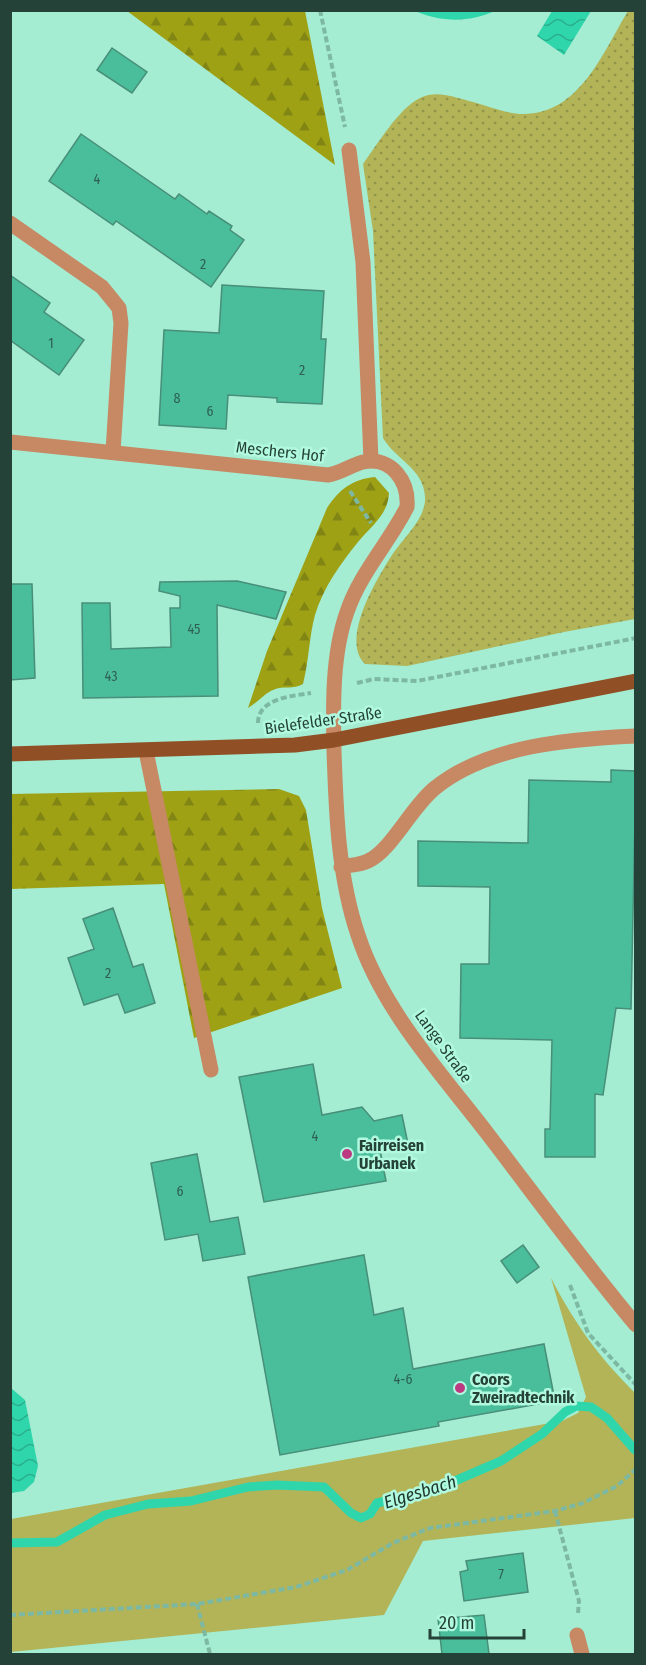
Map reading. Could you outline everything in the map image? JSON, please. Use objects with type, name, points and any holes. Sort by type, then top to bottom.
[{"type":"main road","name":"Bielefelder Straße","points":[[10,754],[258,748],[334,740],[636,681]]},
{"type":"street","points":[[334,740],[341,632],[347,611],[356,591],[407,507],[409,491],[400,475],[388,466],[371,461],[363,262],[350,150]]},
{"type":"street","points":[[10,223],[102,287],[119,308],[121,322],[113,452]]},
{"type":"street","name":"Meschers Hof","points":[[10,442],[328,475],[371,461]]},
{"type":"street","points":[[341,867],[367,862],[376,856],[396,834],[410,813],[434,788],[460,770],[506,753],[555,744],[636,736]]},
{"type":"street","name":"Lange Straße","points":[[334,740],[341,867],[358,937],[375,976],[394,1008],[440,1072],[636,1325]]},
{"type":"street","points":[[146,751],[211,1070]]},
{"type":"street","points":[[577,1635],[582,1654]]},
{"type":"path","points":[[320,10],[350,150]]},
{"type":"path","points":[[338,473],[385,543]]},
{"type":"path","points":[[258,748],[258,717],[276,700],[374,679],[417,681],[636,638]]},
{"type":"path","points":[[569,1281],[588,1333],[636,1385]]},
{"type":"path","points":[[10,1616],[197,1604],[297,1587],[347,1570],[393,1543],[430,1528],[555,1512],[583,1503],[617,1486],[636,1469]]},
{"type":"path","points":[[555,1512],[579,1601],[577,1635]]},
{"type":"path","points":[[197,1604],[210,1654]]},
{"type":"shaded area","points":[[628,11],[636,11],[635,619],[407,666],[365,664],[358,653],[356,640],[363,610],[385,566],[418,520],[425,504],[425,496],[423,486],[414,471],[383,438],[373,231],[363,164],[404,110],[426,96],[445,95],[516,114],[543,111],[560,104],[588,78]]},
{"type":"shaded area","points":[[551,1278],[588,1339],[635,1393],[635,1518],[423,1541],[384,1615],[11,1652],[11,1519],[562,1421],[578,1413],[586,1397]]},
{"type":"green space","points":[[127,11],[305,11],[335,165]]},
{"type":"green space","points":[[375,477],[389,493],[386,508],[345,558],[318,605],[303,684],[273,690],[248,708],[267,651],[327,508],[336,496],[353,483]]},
{"type":"green space","points":[[279,789],[299,796],[306,810],[322,908],[342,988],[194,1038],[164,884],[11,889],[10,794]]},
{"type":"water","points":[[415,11],[495,11],[475,18],[455,20]]},
{"type":"water","points":[[552,11],[591,11],[564,55],[537,36]]},
{"type":"water","points":[[11,1388],[25,1400],[38,1466],[34,1482],[24,1491],[11,1493]]},
{"type":"building","points":[[112,48],[147,72],[132,93],[97,70]]},
{"type":"building","points":[[81,134],[175,199],[179,194],[207,214],[209,211],[232,226],[230,230],[244,240],[211,287],[116,221],[113,225],[49,181]]},
{"type":"building","points":[[10,275],[50,303],[44,312],[84,340],[59,375],[10,340]]},
{"type":"building","points":[[222,285],[324,291],[321,339],[326,339],[322,404],[277,402],[277,398],[228,395],[226,429],[159,425],[164,330],[219,333]]},
{"type":"building","points":[[237,581],[286,592],[276,619],[217,605],[218,696],[83,698],[82,603],[110,603],[111,649],[171,647],[170,608],[180,608],[180,596],[159,591],[160,582]]},
{"type":"building","points":[[10,584],[32,584],[35,678],[10,680]]},
{"type":"building","points":[[611,770],[636,771],[631,1009],[616,1008],[603,1095],[595,1094],[595,1157],[545,1157],[545,1129],[550,1129],[552,1040],[460,1038],[461,964],[489,964],[490,887],[418,886],[418,841],[528,843],[529,780],[611,782]]},
{"type":"building","points":[[113,908],[133,967],[143,964],[155,1003],[125,1013],[118,994],[84,1005],[68,958],[94,949],[83,919]]},
{"type":"building","points":[[313,1064],[322,1115],[362,1107],[374,1121],[402,1115],[408,1144],[380,1150],[386,1181],[264,1202],[239,1077]]},
{"type":"building","points":[[197,1154],[210,1222],[238,1217],[245,1254],[203,1261],[198,1234],[165,1240],[151,1163]]},
{"type":"building","points":[[523,1245],[539,1267],[517,1283],[501,1261]]},
{"type":"building","points":[[364,1255],[374,1315],[403,1308],[413,1369],[544,1344],[555,1401],[438,1422],[439,1426],[280,1455],[248,1277]]},
{"type":"building","points":[[523,1553],[528,1592],[464,1601],[460,1572],[468,1570],[466,1561]]},
{"type":"building","points":[[484,1615],[489,1654],[442,1654],[438,1619]]},
{"type":"waterway","name":"Elgesbach","points":[[10,1543],[57,1542],[105,1515],[148,1504],[191,1501],[248,1487],[277,1485],[324,1487],[351,1513],[361,1518],[370,1514],[377,1503],[443,1488],[501,1461],[542,1434],[565,1412],[576,1406],[591,1407],[607,1418],[635,1450]]},
{"type":"place","name":"Fairreisen Urbanek","points":[[347,1154]]},
{"type":"place","name":"Coors Zweiradtechnik","points":[[460,1388]]}]
